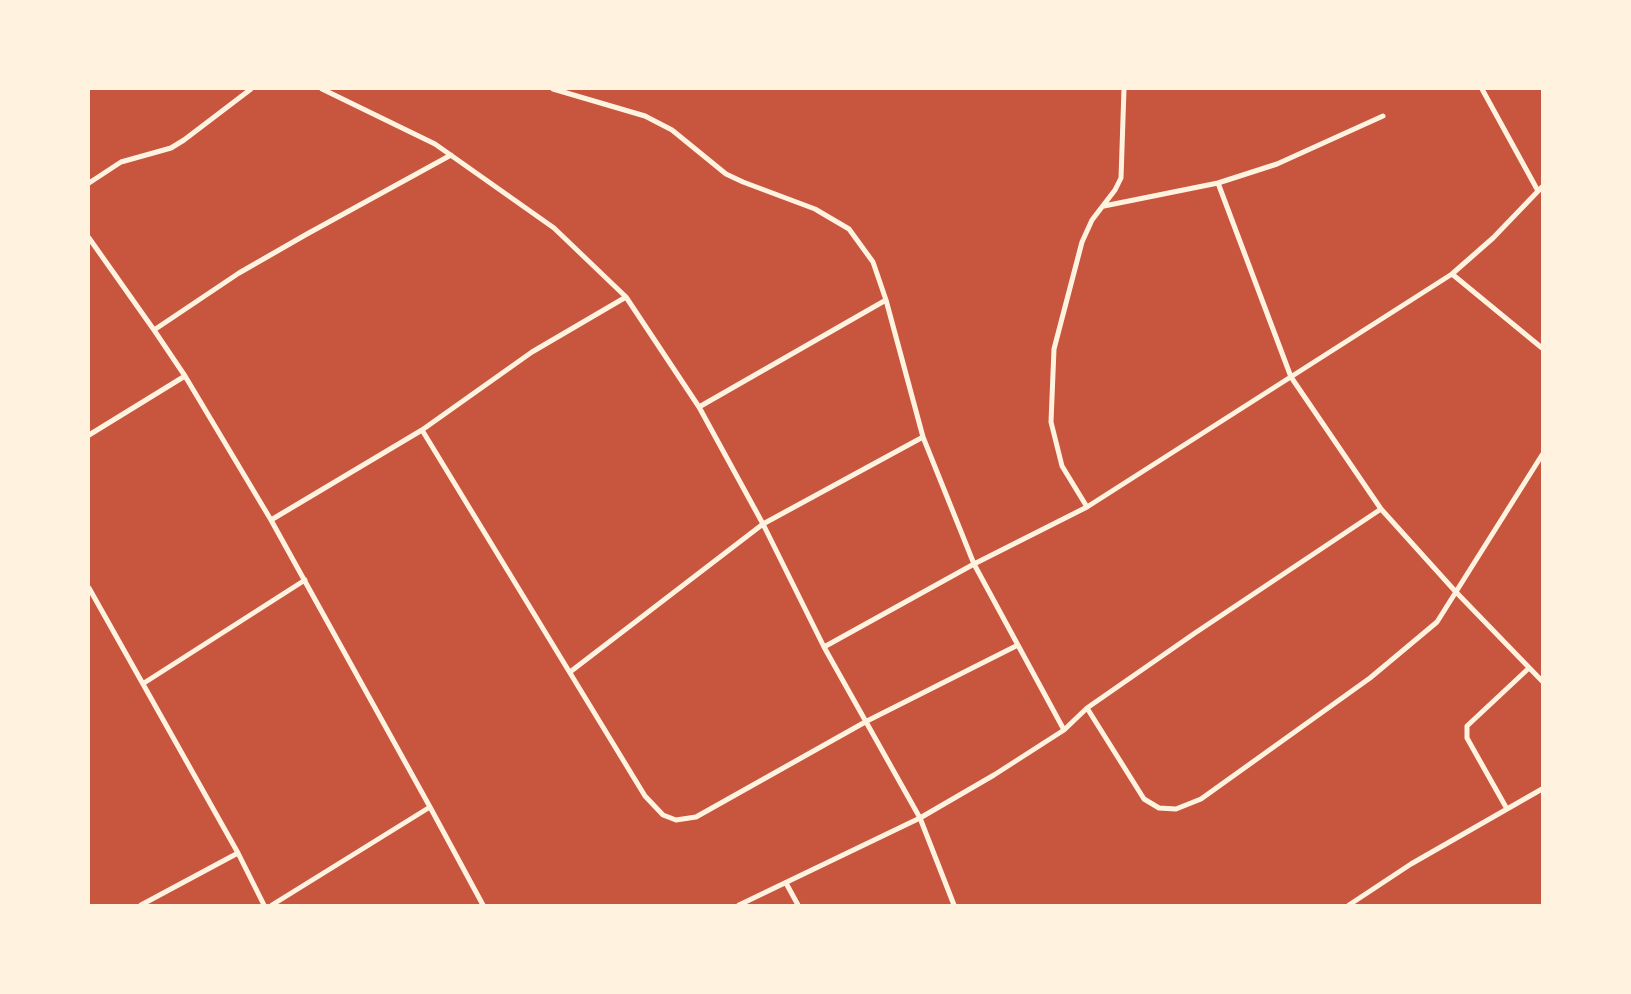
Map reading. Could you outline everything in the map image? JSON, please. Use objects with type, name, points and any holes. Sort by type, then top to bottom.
[{"type":"street","points":[[89,183],[121,162],[171,148],[251,89]]},
{"type":"street","points":[[322,89],[435,144],[554,228],[626,297],[699,407],[763,524],[824,647],[920,818],[954,905]]},
{"type":"street","points":[[553,89],[646,116],[672,130],[726,174],[815,209],[849,229],[873,262],[886,300],[923,437],[974,564],[1064,730]]},
{"type":"street","points":[[1087,507],[1062,466],[1051,422],[1054,349],[1082,242],[1092,220],[1115,190],[1121,178],[1124,89]]},
{"type":"street","points":[[824,647],[974,564],[1087,507],[1452,274],[1493,238],[1540,189],[1482,89]]},
{"type":"street","points":[[1103,206],[1218,183],[1277,164],[1383,116]]},
{"type":"street","points":[[154,330],[239,273],[451,155]]},
{"type":"street","points":[[1218,183],[1291,377],[1381,509],[1455,591],[1542,681]]},
{"type":"street","points":[[89,238],[185,376],[271,520],[483,905]]},
{"type":"street","points":[[1452,274],[1542,348]]},
{"type":"street","points":[[271,520],[422,430],[532,352],[626,297]]},
{"type":"street","points":[[699,407],[886,300]]},
{"type":"street","points":[[89,435],[185,376]]},
{"type":"street","points":[[422,430],[645,796],[663,815],[676,820],[696,817],[867,721],[1018,645]]},
{"type":"street","points":[[570,672],[763,524],[923,437]]},
{"type":"street","points":[[1086,708],[1144,799],[1159,808],[1176,809],[1201,798],[1370,678],[1437,622],[1542,455]]},
{"type":"street","points":[[739,905],[920,818],[994,775],[1064,730],[1086,708],[1195,633],[1381,509]]},
{"type":"street","points":[[144,683],[305,580]]},
{"type":"street","points":[[89,588],[238,853],[264,905]]},
{"type":"street","points":[[1507,809],[1468,738],[1467,726],[1529,668]]},
{"type":"street","points":[[1349,905],[1411,864],[1542,789]]},
{"type":"street","points":[[272,905],[430,807]]},
{"type":"street","points":[[141,905],[238,853]]},
{"type":"street","points":[[786,883],[798,905]]}]
